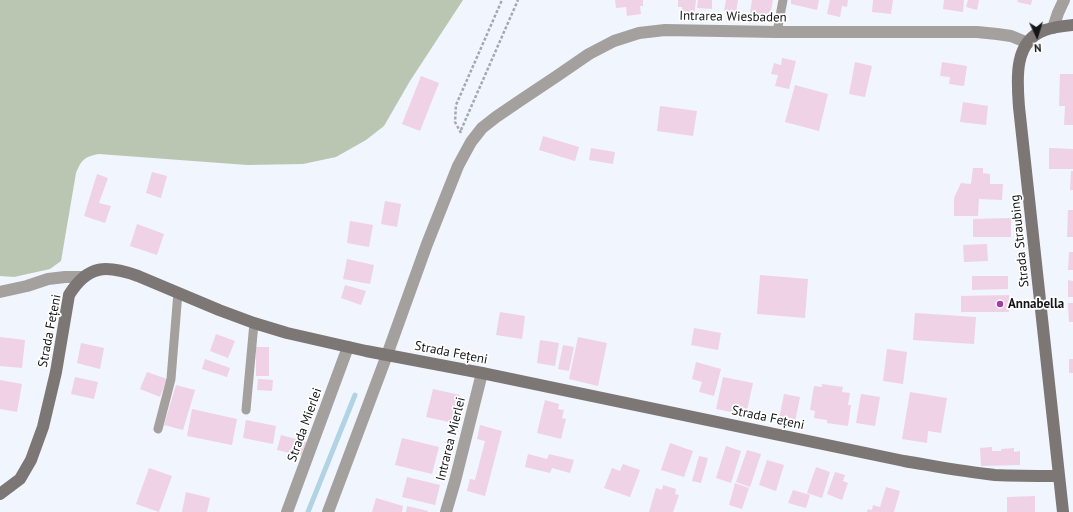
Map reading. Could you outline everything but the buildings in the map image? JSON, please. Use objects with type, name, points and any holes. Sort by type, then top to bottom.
[{"type":"street","points":[[1053,28],[1064,0]]},
{"type":"street","name":"Strada Straubing","points":[[1063,512],[1017,76],[1018,64],[1021,55],[1028,43],[1035,36],[1043,31],[1053,28],[1073,25]]},
{"type":"street","name":"Intrarea Wiesbaden","points":[[328,512],[430,236],[458,166],[471,142],[482,128],[589,54],[614,41],[639,33],[665,30],[777,32],[977,32],[1011,36],[1028,43]]},
{"type":"street","name":"Strada Fețeni","points":[[0,494],[20,479],[31,460],[43,426],[56,372],[69,295],[76,284],[83,277],[93,271],[106,268],[125,271],[254,323],[287,333],[348,347],[955,470],[995,474],[1059,476]]},
{"type":"street","points":[[0,292],[27,286],[48,279],[83,277]]},
{"type":"street","name":"Strada Mierlei","points":[[287,512],[348,347]]},
{"type":"street","name":"Intrarea Mierlei","points":[[446,512],[482,373]]},
{"type":"lane","points":[[777,32],[783,0]]},
{"type":"lane","points":[[158,429],[171,379],[178,292]]},
{"type":"lane","points":[[246,410],[254,323]]},
{"type":"path","points":[[471,142],[460,132],[455,122],[456,105],[502,0]]},
{"type":"green space","points":[[0,0],[463,0],[410,81],[384,126],[366,140],[336,157],[303,164],[247,165],[99,154],[90,156],[84,159],[76,173],[61,261],[50,269],[14,277],[0,276]]},
{"type":"waterway","points":[[308,512],[355,395]]},
{"type":"place","name":"Annabella","points":[[1000,304]]}]
